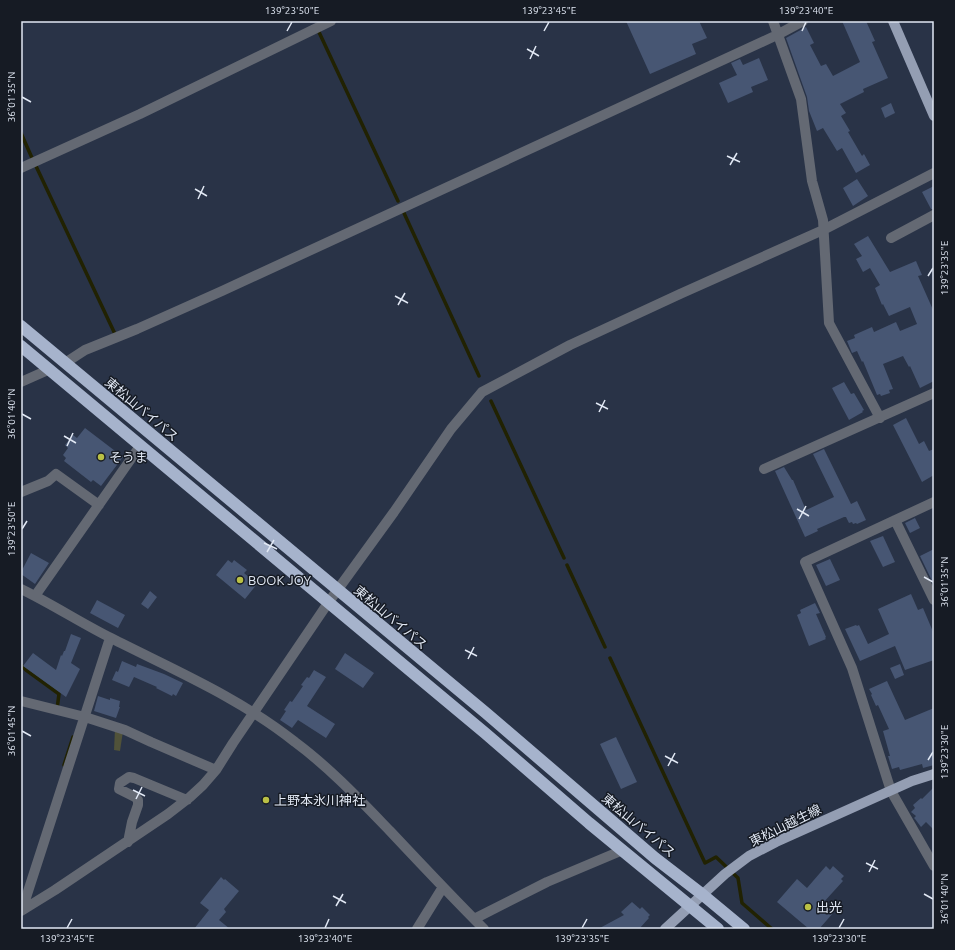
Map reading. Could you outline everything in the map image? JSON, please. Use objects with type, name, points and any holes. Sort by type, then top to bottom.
[{"type":"highway","name":"東松山バイパス","points":[[21,326],[650,853],[744,929]]},
{"type":"highway","points":[[21,346],[485,733],[589,823],[718,929]]},
{"type":"main road","points":[[893,21],[934,116]]},
{"type":"main road","name":"東松山越生線","points":[[665,929],[725,874],[749,856],[776,842],[912,781],[934,774]]},
{"type":"street","points":[[21,168],[140,114],[331,21]]},
{"type":"street","points":[[772,21],[801,99],[812,181],[823,220],[829,323],[880,418]]},
{"type":"street","points":[[65,363],[85,350],[137,329],[222,291],[777,35],[803,21]]},
{"type":"street","points":[[22,911],[128,842],[187,800],[203,785],[216,770],[328,602],[394,512],[451,429],[482,392],[570,345],[823,230],[934,173]]},
{"type":"street","points":[[891,238],[934,214]]},
{"type":"street","points":[[21,382],[48,370]]},
{"type":"street","points":[[764,469],[934,393]]},
{"type":"street","points":[[35,596],[140,446]]},
{"type":"street","points":[[21,492],[48,481],[56,474],[99,505]]},
{"type":"street","points":[[934,502],[805,562],[852,668],[891,791],[934,866]]},
{"type":"street","points":[[895,520],[934,600]]},
{"type":"street","points":[[21,589],[110,638],[194,680],[254,713],[280,730],[315,757],[364,805],[484,929]]},
{"type":"street","points":[[22,911],[110,638]]},
{"type":"street","points":[[21,701],[84,717],[125,730],[216,770]]},
{"type":"street","points":[[128,842],[138,800],[119,789],[120,783],[129,777],[134,778],[187,800]]},
{"type":"street","points":[[474,919],[547,882],[623,850]]},
{"type":"street","points":[[417,929],[443,887]]},
{"type":"green space","points":[[115,729],[123,731],[120,751],[114,750]]},
{"type":"building","points":[[626,21],[699,21],[707,38],[692,44],[696,54],[650,74]]},
{"type":"building","points":[[842,21],[866,21],[875,41],[872,42],[888,78],[863,89],[864,92],[840,104],[846,113],[841,116],[850,131],[848,132],[862,156],[864,154],[870,165],[856,173],[842,148],[837,151],[823,128],[817,131],[809,111],[807,97],[786,38],[806,27],[814,43],[810,45],[821,66],[826,64],[833,76],[860,62]]},
{"type":"building","points":[[759,58],[768,80],[751,87],[753,92],[728,103],[719,83],[737,75],[731,63],[740,59],[743,65]]},
{"type":"building","points":[[891,103],[895,113],[885,118],[881,108]]},
{"type":"building","points":[[857,179],[868,196],[853,206],[843,188]]},
{"type":"building","points":[[934,186],[934,209],[931,209],[922,192]]},
{"type":"building","points":[[868,236],[890,272],[916,261],[922,275],[918,276],[934,312],[934,381],[920,388],[910,366],[909,367],[903,356],[883,364],[893,389],[889,390],[890,393],[881,396],[880,394],[877,395],[863,361],[862,362],[857,351],[852,353],[847,341],[855,338],[854,335],[872,327],[874,332],[896,322],[900,331],[917,324],[910,307],[889,316],[883,304],[882,305],[875,288],[880,285],[870,268],[863,272],[856,259],[862,256],[854,244]]},
{"type":"building","points":[[844,382],[851,394],[854,393],[864,410],[849,420],[832,388]]},
{"type":"building","points":[[906,418],[919,444],[924,441],[929,451],[934,449],[934,475],[922,482],[893,425]]},
{"type":"building","points":[[85,428],[123,457],[101,486],[93,480],[91,482],[64,461],[66,458],[63,455],[68,448],[65,445],[73,435],[77,438]]},
{"type":"building","points":[[824,449],[851,504],[857,501],[866,520],[853,524],[852,522],[849,523],[846,517],[844,517],[817,529],[818,531],[805,537],[775,471],[784,467],[793,480],[806,510],[834,497],[813,454]]},
{"type":"building","points":[[915,518],[920,528],[910,533],[905,523]]},
{"type":"building","points":[[883,536],[895,562],[883,567],[870,541]]},
{"type":"building","points":[[934,549],[934,585],[920,556]]},
{"type":"building","points":[[31,553],[49,563],[35,584],[21,574]]},
{"type":"building","points":[[830,559],[840,580],[826,586],[816,565]]},
{"type":"building","points":[[228,560],[232,563],[234,560],[247,570],[244,573],[257,584],[245,599],[216,575]]},
{"type":"building","points":[[150,591],[157,597],[148,609],[141,604]]},
{"type":"building","points":[[911,594],[918,610],[923,608],[934,634],[934,660],[905,670],[895,646],[860,661],[845,629],[859,625],[868,644],[889,634],[878,609]]},
{"type":"building","points":[[97,600],[125,615],[118,628],[90,613]]},
{"type":"building","points":[[815,603],[820,613],[816,614],[826,639],[809,646],[797,615],[801,613],[800,610]]},
{"type":"building","points":[[71,634],[81,638],[71,663],[80,669],[66,697],[23,666],[33,653],[56,670]]},
{"type":"building","points":[[345,653],[374,673],[363,688],[335,669]]},
{"type":"building","points":[[122,661],[136,667],[137,664],[183,683],[176,696],[173,694],[172,696],[156,688],[157,687],[134,677],[129,687],[112,680],[116,671],[118,672]]},
{"type":"building","points":[[900,664],[904,675],[895,679],[890,668]]},
{"type":"building","points":[[314,670],[326,677],[307,706],[335,724],[326,738],[298,720],[292,728],[280,720],[290,701],[292,702],[303,686],[301,685],[307,677],[309,678]]},
{"type":"building","points":[[887,681],[905,720],[934,708],[934,765],[923,768],[922,764],[900,770],[899,767],[892,769],[883,731],[889,729],[878,705],[876,706],[869,689]]},
{"type":"building","points":[[98,696],[110,700],[110,698],[120,701],[120,707],[116,718],[94,711]]},
{"type":"building","points":[[616,737],[637,782],[621,789],[600,744]]},
{"type":"building","points":[[934,787],[934,830],[926,822],[921,827],[914,818],[916,816],[911,812],[915,808],[913,805],[921,798],[922,799]]},
{"type":"building","points":[[826,866],[830,870],[833,866],[844,876],[841,879],[843,881],[823,903],[834,912],[819,929],[809,929],[777,902],[797,879],[807,888]]},
{"type":"building","points":[[221,877],[239,891],[224,909],[226,912],[219,920],[230,929],[194,929],[209,910],[200,903]]},
{"type":"building","points":[[632,902],[640,909],[642,907],[650,915],[639,929],[598,929],[624,915],[621,912]]},
{"type":"waterway","points":[[318,30],[398,201]]},
{"type":"waterway","points":[[21,133],[32,158]]},
{"type":"waterway","points":[[35,164],[115,334]]},
{"type":"waterway","points":[[404,213],[479,376]]},
{"type":"waterway","points":[[491,401],[564,558]]},
{"type":"waterway","points":[[567,565],[605,647]]},
{"type":"waterway","points":[[610,658],[705,863],[716,857],[738,878],[742,903],[772,929]]},
{"type":"waterway","points":[[21,665],[59,694],[57,709]]},
{"type":"waterway","points":[[64,765],[73,737]]},
{"type":"place","name":"そうま","points":[[101,457]]},
{"type":"place","name":"BOOK JOY","points":[[240,580]]},
{"type":"place","name":"上野本氷川神社","points":[[266,800]]},
{"type":"place","name":"出光","points":[[808,907]]}]
